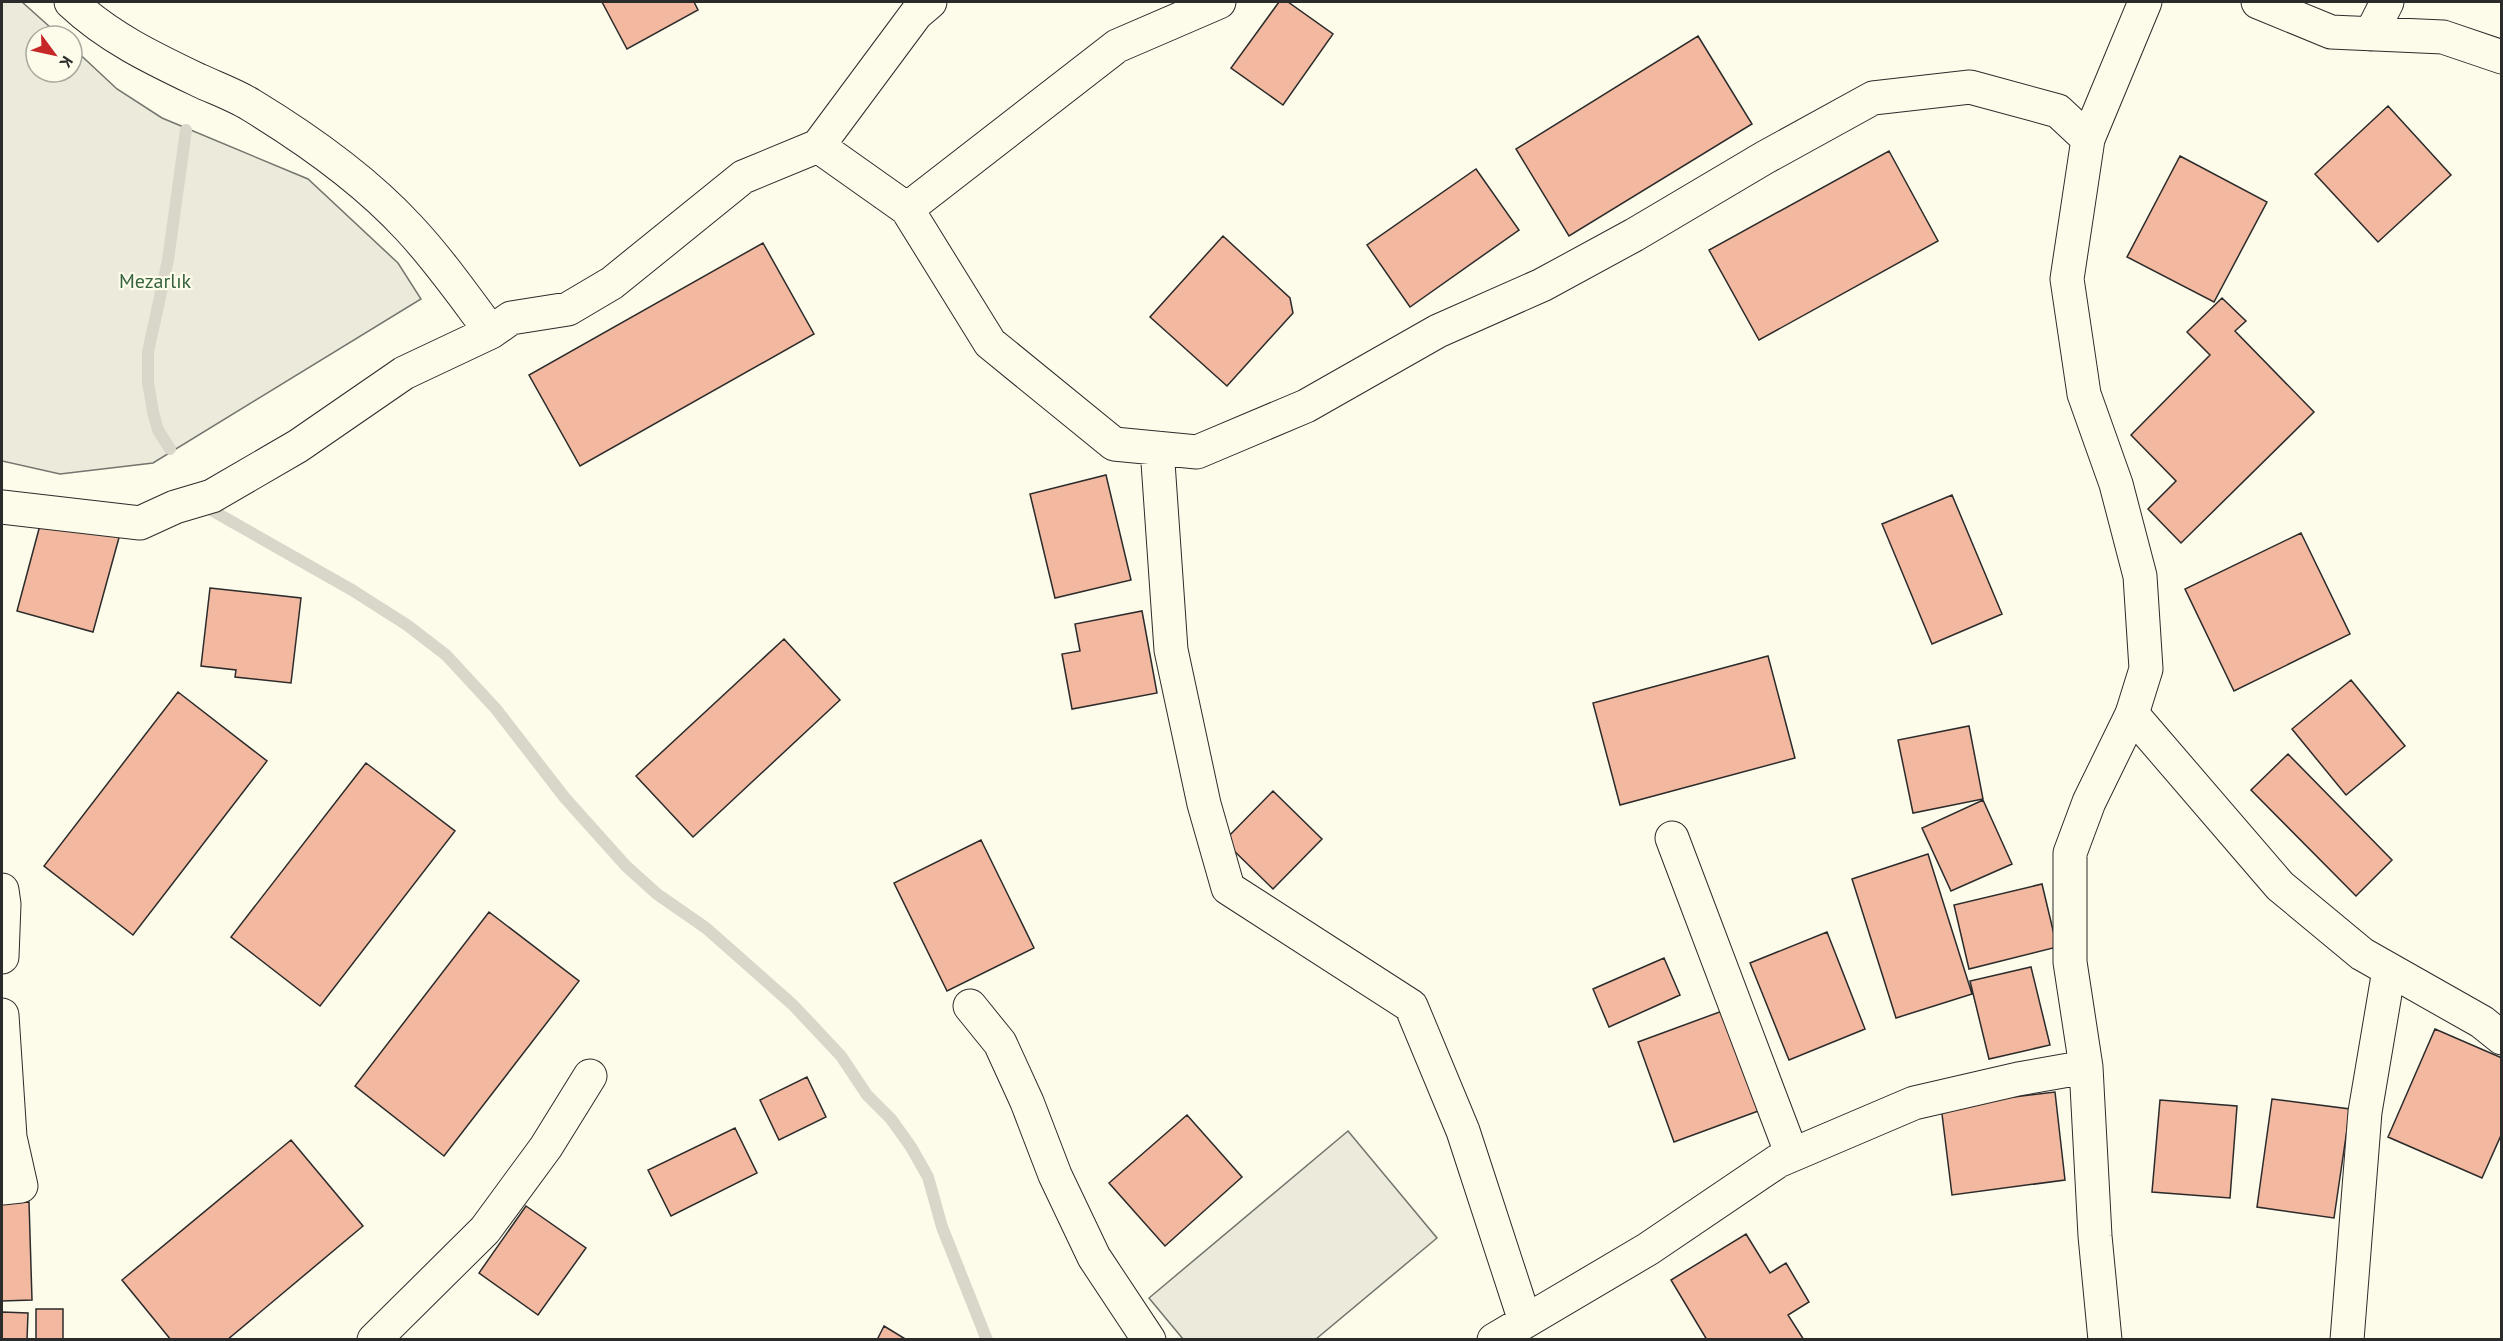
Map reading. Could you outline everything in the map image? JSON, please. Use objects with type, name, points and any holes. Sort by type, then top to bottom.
[{"type":"street","points":[[71,2],[93,22],[122,42],[249,104],[312,144],[362,184],[408,227],[448,275],[490,332]]},
{"type":"street","points":[[2,507],[140,523],[175,507],[212,495],[298,446],[404,373],[490,332],[511,318],[568,309],[612,283],[743,177],[818,146],[916,14],[930,2]]},
{"type":"street","points":[[907,208],[1116,46],[1219,2]]},
{"type":"street","points":[[2105,1340],[2095,1236],[2086,1067],[2070,962],[2070,853],[2089,802],[2132,714],[2146,669],[2140,576],[2116,484],[2084,394],[2067,279],[2088,139],[2145,2]]},
{"type":"street","points":[[2258,2],[2331,32],[2443,37],[2502,57]]},
{"type":"street","points":[[2371,34],[2387,2]]},
{"type":"street","points":[[818,146],[907,208],[990,343],[1114,444],[1197,452],[1306,406],[1438,331],[1542,285],[1873,98],[1970,87],[2058,111],[2088,139]]},
{"type":"street","points":[[1157,448],[1171,650],[1204,804],[1228,888],[1411,1006],[1463,1131],[1525,1321]]},
{"type":"street","points":[[2132,714],[2280,886],[2362,954],[2481,1022],[2502,1038]]},
{"type":"street","points":[[1672,837],[1792,1155]]},
{"type":"street","points":[[2,890],[4,904],[2,957]]},
{"type":"street","points":[[2347,1340],[2366,1112],[2389,970]]},
{"type":"street","points":[[970,1006],[1000,1043],[1027,1102],[1055,1175],[1094,1257],[1149,1340]]},
{"type":"street","points":[[2,1015],[10,1137],[21,1186],[2,1188]]},
{"type":"street","points":[[1494,1340],[1648,1249],[1778,1161],[1914,1103],[2086,1067]]},
{"type":"street","points":[[374,1340],[485,1230],[546,1147],[590,1076]]},
{"type":"green space","name":"Mezarlık","points":[[2,2],[22,2],[47,24],[24,24],[24,84],[84,84],[84,58],[117,89],[162,118],[308,179],[398,263],[421,299],[153,463],[60,474],[2,461]]},
{"type":"green space","points":[[1348,1131],[1437,1238],[1316,1339],[1183,1339],[1149,1298]]},
{"type":"building","points":[[602,2],[694,2],[698,10],[627,49]]},
{"type":"building","points":[[1279,2],[1288,2],[1333,34],[1283,105],[1231,68]]},
{"type":"building","points":[[1698,36],[1752,124],[1569,236],[1516,149]]},
{"type":"building","points":[[2388,106],[2451,175],[2378,242],[2315,174]]},
{"type":"building","points":[[1889,151],[1938,241],[1759,340],[1709,250]]},
{"type":"building","points":[[2180,156],[2267,202],[2214,302],[2127,257]]},
{"type":"building","points":[[1476,169],[1519,230],[1410,307],[1367,245]]},
{"type":"building","points":[[1223,236],[1290,298],[1293,313],[1227,386],[1150,317]]},
{"type":"building","points":[[763,243],[814,334],[580,466],[529,375]]},
{"type":"building","points":[[2222,298],[2246,321],[2235,331],[2314,412],[2181,543],[2148,509],[2176,481],[2131,435],[2210,355],[2187,332]]},
{"type":"building","points":[[1106,475],[1131,580],[1055,598],[1030,494]]},
{"type":"building","points":[[1952,495],[2002,614],[1932,644],[1882,524]]},
{"type":"building","points":[[43,514],[120,534],[93,632],[17,611]]},
{"type":"building","points":[[2301,533],[2350,634],[2234,691],[2185,589]]},
{"type":"building","points":[[210,588],[301,598],[291,683],[235,677],[236,670],[201,666]]},
{"type":"building","points":[[1142,611],[1157,693],[1072,709],[1062,654],[1080,651],[1075,624]]},
{"type":"building","points":[[784,639],[840,700],[693,837],[636,776]]},
{"type":"building","points":[[1768,656],[1795,758],[1620,805],[1593,703]]},
{"type":"building","points":[[2351,680],[2405,746],[2346,795],[2292,729]]},
{"type":"building","points":[[178,692],[267,761],[133,935],[44,866]]},
{"type":"building","points":[[1969,726],[1983,799],[1913,813],[1898,740]]},
{"type":"building","points":[[2288,754],[2392,860],[2356,896],[2251,790]]},
{"type":"building","points":[[366,763],[455,831],[320,1006],[231,937]]},
{"type":"building","points":[[1273,791],[1322,839],[1273,889],[1224,841]]},
{"type":"building","points":[[1983,800],[2012,864],[1951,891],[1922,828]]},
{"type":"building","points":[[981,840],[1034,948],[947,991],[894,883]]},
{"type":"building","points":[[1928,854],[1972,994],[1896,1018],[1852,879]]},
{"type":"building","points":[[2042,884],[2057,947],[1969,969],[1954,905]]},
{"type":"building","points":[[489,912],[579,981],[444,1156],[355,1086]]},
{"type":"building","points":[[1827,932],[1865,1029],[1789,1060],[1750,963]]},
{"type":"building","points":[[1664,958],[1680,995],[1609,1027],[1593,989]]},
{"type":"building","points":[[2031,967],[2050,1045],[1989,1059],[1970,981]]},
{"type":"building","points":[[1725,1010],[1761,1110],[1674,1142],[1638,1042]]},
{"type":"building","points":[[2435,1029],[2502,1058],[2502,1133],[2482,1178],[2388,1137]]},
{"type":"building","points":[[807,1077],[826,1117],[779,1140],[760,1100]]},
{"type":"building","points":[[2055,1092],[2065,1180],[1952,1195],[1941,1106]]},
{"type":"building","points":[[2272,1099],[2350,1109],[2334,1218],[2257,1207]]},
{"type":"building","points":[[2160,1100],[2237,1106],[2230,1198],[2152,1192]]},
{"type":"building","points":[[1187,1115],[1242,1177],[1165,1246],[1109,1183]]},
{"type":"building","points":[[735,1128],[757,1173],[671,1216],[648,1170]]},
{"type":"building","points":[[291,1140],[363,1226],[227,1340],[171,1340],[122,1280]]},
{"type":"building","points":[[29,1202],[32,1300],[2,1301],[2,1203]]},
{"type":"building","points":[[526,1206],[586,1248],[538,1315],[479,1273]]},
{"type":"building","points":[[1746,1234],[1770,1273],[1786,1263],[1809,1302],[1788,1315],[1804,1340],[1707,1340],[1671,1280]]},
{"type":"building","points":[[36,1309],[63,1309],[63,1340],[36,1340]]},
{"type":"building","points":[[2,1312],[28,1313],[27,1340],[2,1340]]},
{"type":"building","points":[[884,1326],[907,1340],[877,1340]]},
{"type":"waterway","points":[[170,449],[158,430],[153,412],[148,382],[148,352],[168,260],[186,130]]},
{"type":"waterway","points":[[206,507],[352,590],[407,625],[446,655],[496,709],[565,798],[626,866],[657,894],[706,928],[793,1005],[841,1056],[867,1095],[891,1119],[911,1147],[928,1177],[942,1227],[987,1340]]}]
